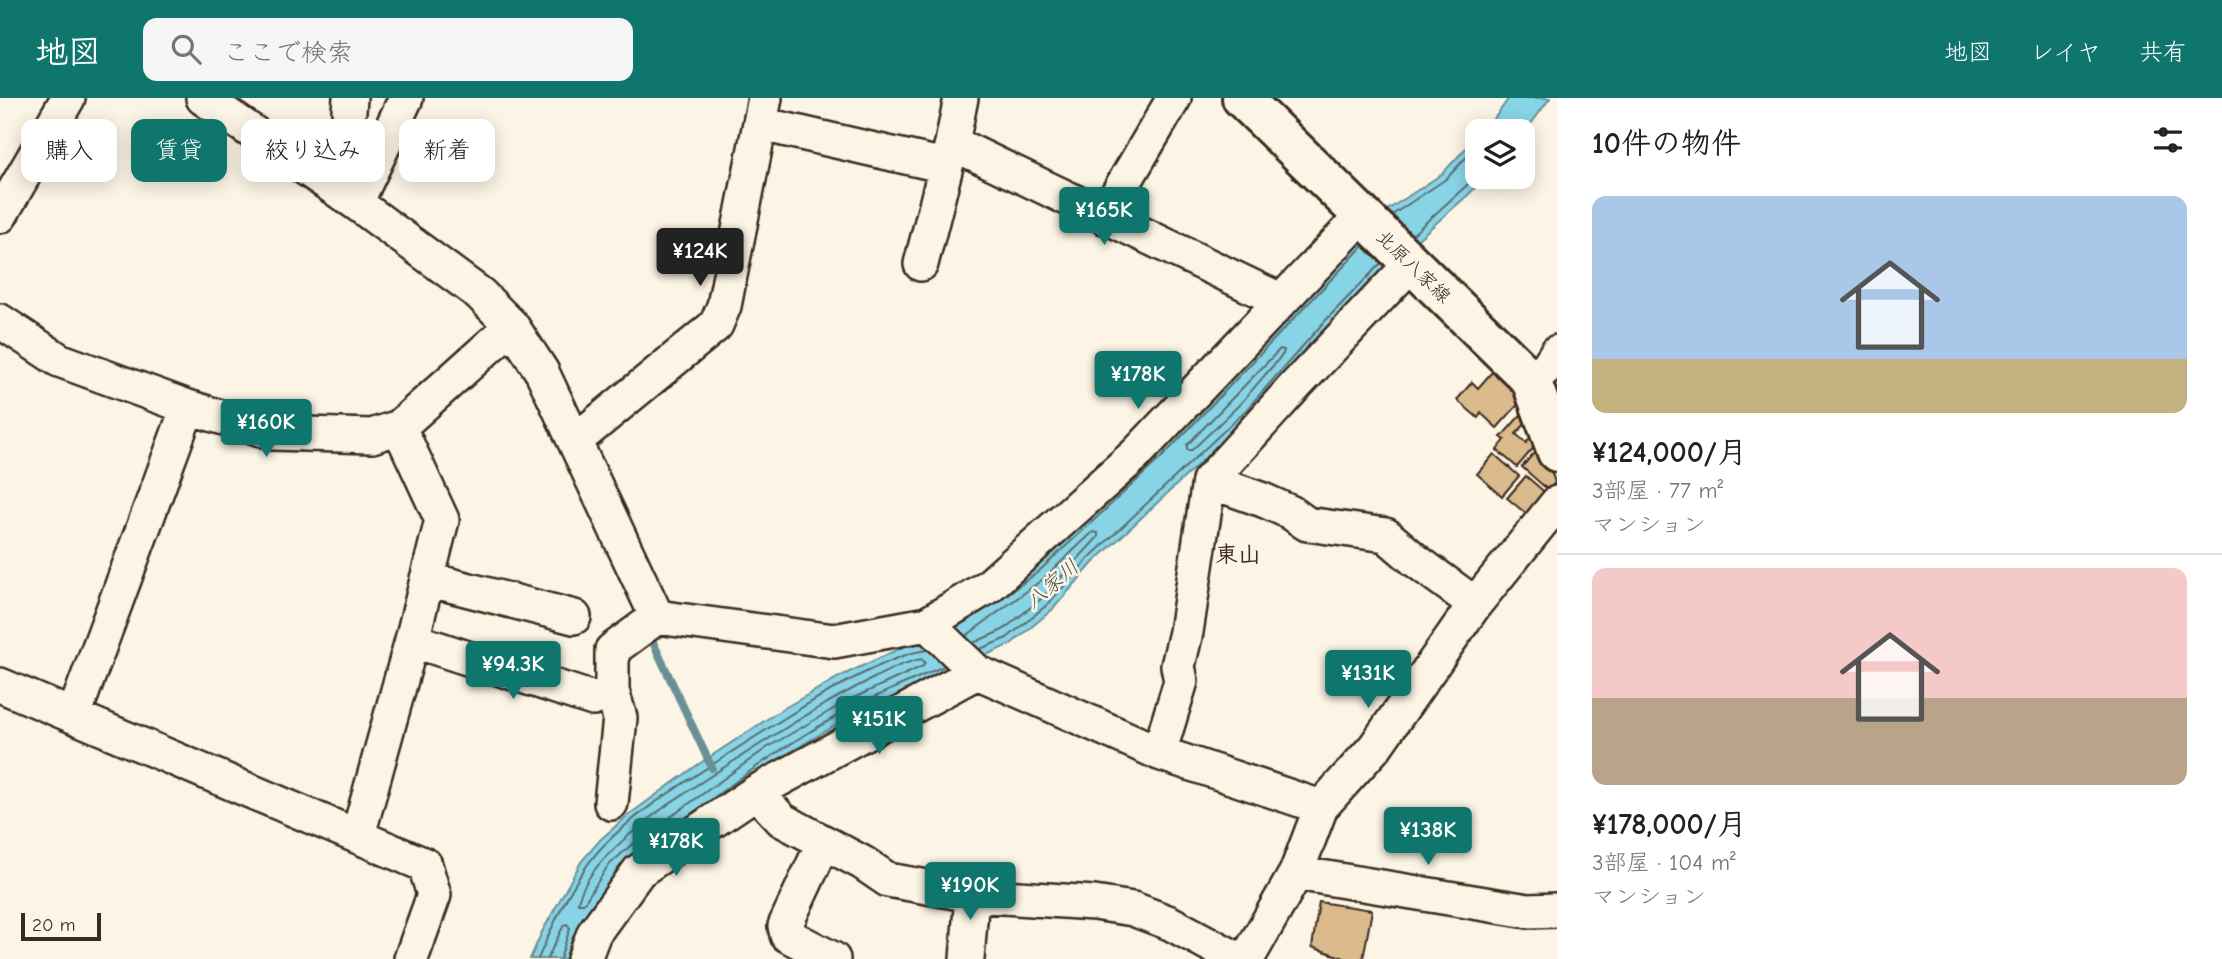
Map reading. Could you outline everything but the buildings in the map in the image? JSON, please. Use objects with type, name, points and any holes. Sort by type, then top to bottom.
[{"type":"main road","name":"北原八家線","points":[[1242,98],[1531,380],[1557,452]]},
{"type":"street","points":[[0,216],[68,98]]},
{"type":"street","points":[[203,98],[356,203],[480,294],[512,326],[542,372],[657,617]]},
{"type":"street","points":[[356,203],[406,98]]},
{"type":"street","points":[[921,264],[961,98]]},
{"type":"street","points":[[1104,217],[1174,98]]},
{"type":"street","points":[[575,441],[716,325],[724,306],[763,111],[948,155],[1104,217],[1280,300]]},
{"type":"street","points":[[611,803],[620,718],[612,691],[612,650],[657,617],[834,641],[927,624],[989,586],[1136,454],[1362,216]]},
{"type":"street","points":[[1159,752],[1181,681],[1178,666],[1186,632],[1209,481],[1412,263]]},
{"type":"street","points":[[0,321],[58,360],[188,407],[273,433],[372,436],[399,427],[512,326]]},
{"type":"street","points":[[1531,380],[1548,366],[1557,352]]},
{"type":"street","points":[[74,715],[188,407]]},
{"type":"street","points":[[358,835],[442,520],[399,427]]},
{"type":"street","points":[[1209,481],[1263,499],[1307,524],[1386,535],[1475,604]]},
{"type":"street","points":[[1247,959],[1296,873],[1321,807],[1376,747],[1475,604],[1557,503]]},
{"type":"street","points":[[427,579],[574,617]]},
{"type":"street","points":[[927,624],[977,672],[1159,752],[1321,807]]},
{"type":"street","points":[[412,640],[593,699],[612,691]]},
{"type":"street","points":[[584,959],[594,933],[639,871],[756,792],[977,672]]},
{"type":"street","points":[[0,685],[425,865],[433,895],[411,959]]},
{"type":"street","points":[[756,792],[782,820],[863,863],[888,880],[972,895],[1133,909],[1170,923],[1237,959]]},
{"type":"street","points":[[818,956],[787,935],[785,926],[823,844]]},
{"type":"street","points":[[1296,873],[1528,911],[1557,911]]},
{"type":"street","points":[[967,959],[972,895]]},
{"type":"water","points":[[1509,98],[1550,98],[1535,119],[1493,119]]},
{"type":"water","name":"八家川","points":[[1465,149],[1465,189],[1474,189],[1393,261],[1252,414],[1093,563],[1053,609],[1011,644],[856,714],[777,760],[681,829],[575,959],[530,959],[581,862],[600,840],[627,816],[781,710],[841,676],[905,646],[930,642],[1328,274],[1386,211],[1442,174]]},
{"type":"waterway","points":[[651,638],[712,768]]},
{"type":"district","name":"東山","points":[[1238,554]]}]
